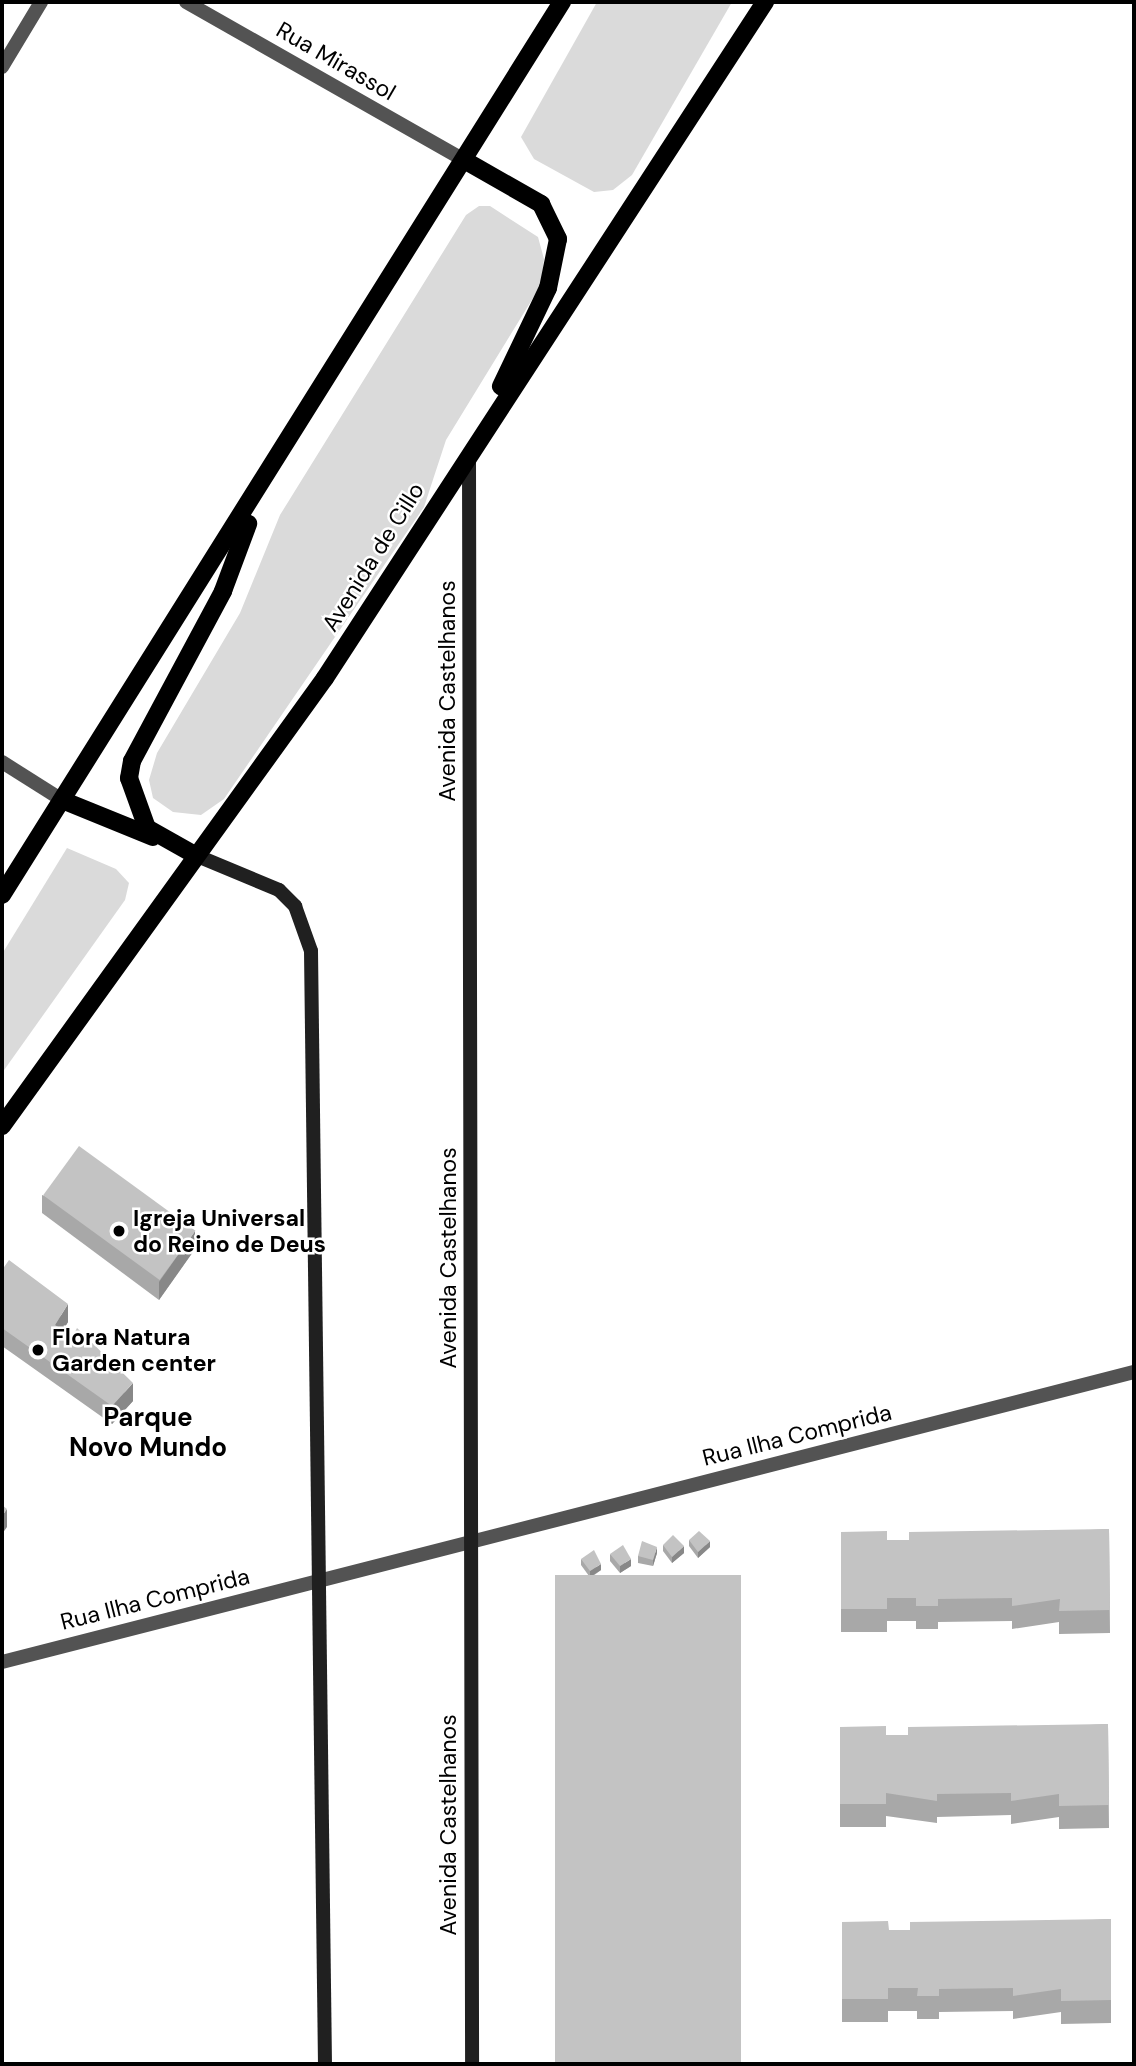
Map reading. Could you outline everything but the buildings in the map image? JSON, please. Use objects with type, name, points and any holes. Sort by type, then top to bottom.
[{"type":"main road","points":[[2,895],[263,485],[562,2]]},
{"type":"main road","name":"Avenida de Cillo","points":[[2,1126],[325,678],[469,452],[765,2]]},
{"type":"main road","points":[[464,160],[541,204],[558,239],[548,288],[469,452]]},
{"type":"main road","name":"Avenida Castelhanos","points":[[469,452],[472,2064]]},
{"type":"main road","points":[[166,843],[136,811],[132,761],[223,591],[263,485]]},
{"type":"main road","points":[[62,800],[279,890],[295,906],[311,951],[325,2064]]},
{"type":"street","points":[[2,67],[41,2]]},
{"type":"street","name":"Rua Mirassol","points":[[187,2],[464,160]]},
{"type":"street","points":[[2,762],[62,800]]},
{"type":"street","name":"Rua Ilha Comprida","points":[[2,1662],[1134,1372]]},
{"type":"shaded area","points":[[597,2],[732,2],[632,175],[613,190],[594,192],[534,159],[521,137]]},
{"type":"shaded area","points":[[479,206],[490,206],[538,237],[544,259],[541,285],[446,440],[424,507],[224,799],[201,815],[173,812],[153,798],[149,780],[157,753],[240,613],[280,515],[466,215]]},
{"type":"shaded area","points":[[67,848],[116,869],[129,883],[125,900],[2,1073],[2,954]]},
{"type":"place","name":"Igreja Universal do Reino de Deus","points":[[119,1231]]},
{"type":"place","name":"Flora Natura Garden center","points":[[38,1350]]},
{"type":"district","name":"Parque Novo Mundo","points":[[148,1433]]}]
